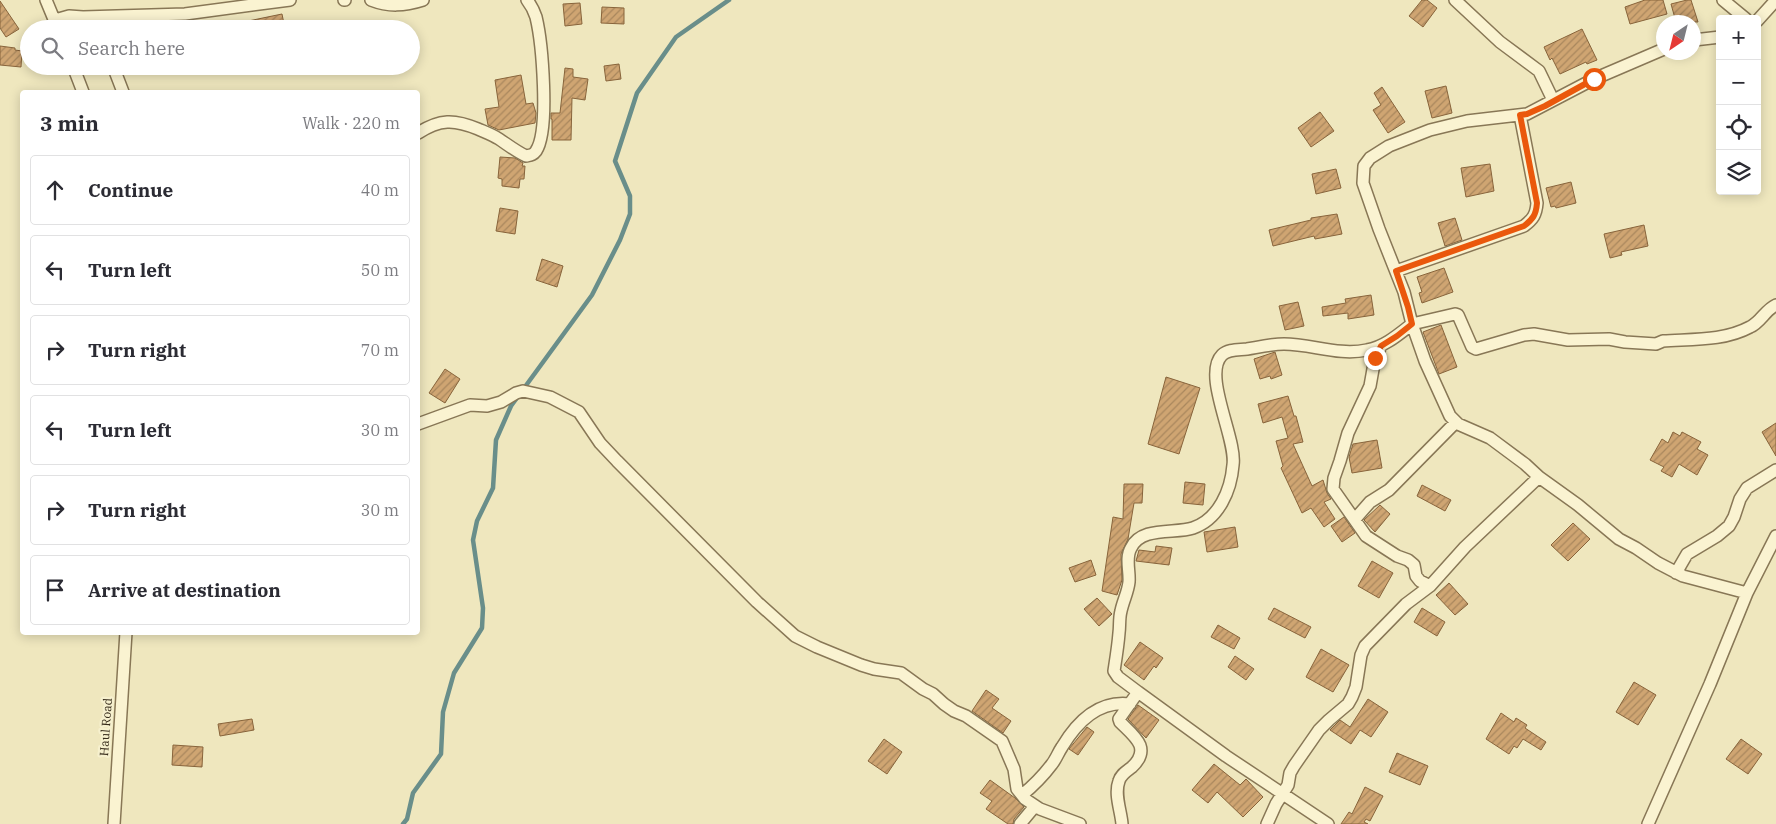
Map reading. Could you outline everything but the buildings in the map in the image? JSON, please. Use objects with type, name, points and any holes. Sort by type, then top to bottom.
[{"type":"street","points":[[46,0],[55,20]]},
{"type":"street","points":[[63,20],[69,16],[184,14],[290,0]]},
{"type":"street","points":[[371,0],[381,4],[401,6],[423,0]]},
{"type":"street","points":[[420,132],[430,125],[443,122],[459,122],[497,138],[521,154],[526,156],[534,153],[537,149],[542,124],[545,90],[536,17],[527,0]]},
{"type":"street","points":[[1455,0],[1495,37],[1539,71],[1553,100]]},
{"type":"street","points":[[1723,0],[1741,15]]},
{"type":"street","points":[[1761,17],[1776,0]]},
{"type":"street","points":[[1701,39],[1716,37]]},
{"type":"street","points":[[1656,52],[1594,79],[1527,114],[1467,121],[1430,130],[1389,146],[1370,158],[1364,166],[1363,183],[1396,271],[1412,324],[1437,390],[1450,416],[1456,422],[1490,438],[1619,539],[1658,563],[1676,573],[1747,593]]},
{"type":"street","points":[[76,75],[82,90]]},
{"type":"street","points":[[116,75],[122,90]]},
{"type":"street","points":[[1396,271],[1524,226],[1532,220],[1535,216],[1537,203],[1520,115]]},
{"type":"street","points":[[1328,824],[1226,756],[1118,677],[1114,671],[1121,611],[1128,590],[1130,550],[1137,540],[1144,536],[1165,531],[1191,529],[1199,525],[1214,513],[1225,499],[1232,475],[1234,459],[1233,444],[1225,425],[1217,390],[1216,370],[1222,355],[1230,351],[1285,344],[1330,351],[1352,352],[1367,350],[1381,346],[1412,324],[1455,314],[1458,315],[1472,348],[1476,349],[1524,335],[1534,334],[1568,340],[1609,339],[1656,344],[1664,341],[1732,336],[1758,322],[1776,304]]},
{"type":"street","points":[[1381,346],[1375,358],[1370,386],[1348,433],[1334,478],[1333,489],[1366,536],[1397,556],[1408,560],[1414,565],[1416,576],[1420,581],[1430,586]]},
{"type":"street","points":[[420,423],[470,405],[487,406],[501,402],[523,391],[550,397],[579,412],[600,443],[617,462],[757,602],[796,636],[816,647],[861,665],[901,673],[933,694],[954,711],[966,716],[1002,741],[1014,769],[1017,789],[1022,795],[1035,806],[1080,824]]},
{"type":"street","points":[[1354,519],[1370,502],[1389,490],[1456,422]]},
{"type":"street","points":[[1676,573],[1687,554],[1717,536],[1729,526],[1740,499],[1747,488],[1776,470]]},
{"type":"street","points":[[1267,824],[1276,804],[1288,785],[1290,773],[1319,730],[1348,704],[1352,697],[1356,687],[1361,655],[1365,646],[1406,604],[1430,586],[1466,547],[1539,477]]},
{"type":"street","points":[[1648,824],[1710,684],[1747,593],[1776,536]]},
{"type":"street","name":"Haul Road","points":[[114,824],[126,635]]},
{"type":"street","points":[[1122,824],[1117,791],[1119,781],[1123,774],[1140,758],[1142,748],[1138,740],[1119,721],[1138,692]]},
{"type":"street","points":[[1022,795],[1037,783],[1053,763],[1080,721],[1097,709],[1119,702],[1130,704]]},
{"type":"street","points":[[1020,824],[1035,806]]},
{"type":"waterway","points":[[403,824],[407,819],[413,793],[441,754],[443,712],[454,673],[482,628],[483,608],[473,540],[477,521],[493,488],[496,440],[511,406],[592,295],[620,240],[630,214],[630,196],[615,161],[637,93],[676,37],[729,0]]},
{"type":"route","points":[[1375,358],[1381,346],[1412,324],[1404,292],[1396,271],[1524,226],[1532,220],[1535,216],[1537,203],[1520,115],[1545,106],[1594,79]]}]
